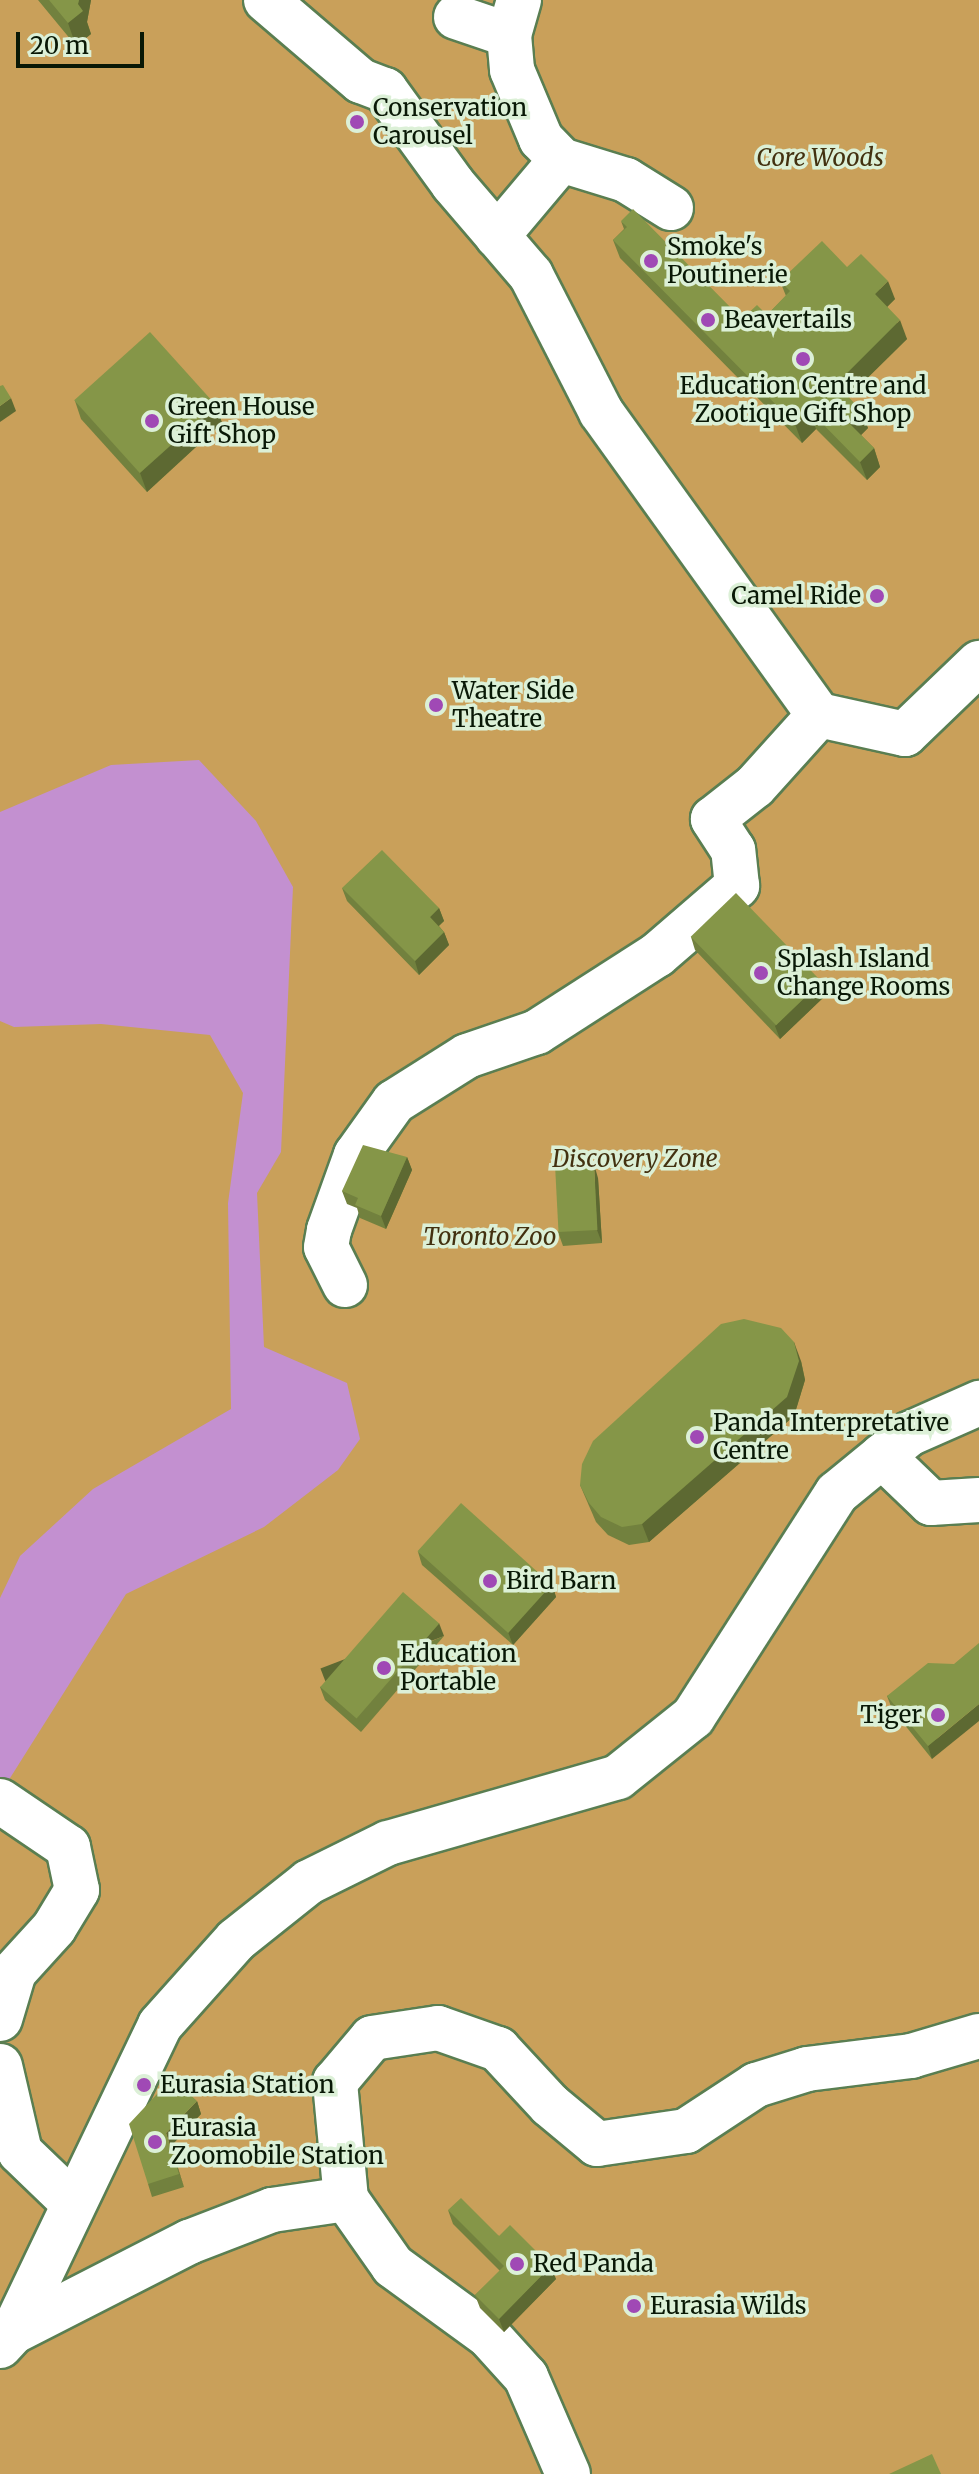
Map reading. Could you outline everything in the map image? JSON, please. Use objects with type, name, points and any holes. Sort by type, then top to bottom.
[{"type":"street","points":[[266,0],[361,81],[385,90],[497,236],[531,275],[601,412],[819,715],[905,734],[979,663]]},
{"type":"street","points":[[456,17],[514,17],[512,70],[541,139],[561,160],[626,180],[671,208]]},
{"type":"street","points":[[497,236],[561,160]]},
{"type":"street","points":[[345,1285],[326,1247],[329,1230],[356,1155],[394,1102],[467,1056],[537,1032],[657,955],[737,886],[733,850],[713,819],[755,786],[819,715]]},
{"type":"street","points":[[6,2339],[160,2025],[236,1940],[309,1882],[388,1843],[618,1777],[693,1717],[837,1493],[909,1434],[979,1403]]},
{"type":"street","points":[[882,1456],[931,1503],[979,1500]]},
{"type":"street","points":[[0,1801],[68,1847],[77,1890],[54,1928],[14,1972],[0,2019]]},
{"type":"street","points":[[568,2474],[526,2377],[489,2336],[393,2266],[346,2199],[335,2082],[372,2038],[438,2028],[498,2049],[550,2105],[597,2144],[686,2131],[756,2085],[807,2069],[911,2056],[979,2036]]},
{"type":"street","points":[[0,2066],[20,2152],[72,2202]]},
{"type":"street","points":[[6,2339],[189,2242],[272,2210],[346,2199]]},
{"type":"green space","name":"Toronto Zoo","points":[[0,0],[979,0],[979,2474],[0,2474]]},
{"type":"shaded area","points":[[199,760],[256,821],[293,887],[281,1152],[257,1193],[264,1347],[347,1383],[360,1439],[338,1470],[264,1527],[126,1594],[0,1794],[0,1598],[20,1556],[93,1489],[231,1409],[228,1203],[243,1093],[210,1035],[101,1024],[14,1027],[0,1021],[0,812],[111,765]]},
{"type":"building","points":[[49,0],[79,0],[83,11],[68,23]]},
{"type":"building","name":"Education Centre and Zootique Gift Shop","points":[[633,209],[742,319],[757,305],[767,315],[790,291],[780,281],[822,241],[847,267],[861,254],[888,281],[875,294],[900,320],[836,384],[861,410],[848,422],[874,448],[860,462],[809,410],[795,424],[613,240],[627,227],[621,221]]},
{"type":"building","name":"Green House Gift Shop","points":[[150,332],[216,405],[140,473],[74,400]]},
{"type":"building","points":[[3,385],[11,398],[0,406],[0,386]]},
{"type":"building","points":[[382,850],[439,908],[430,917],[444,932],[415,961],[342,888]]},
{"type":"building","name":"Splash Island Change Rooms","points":[[736,893],[821,981],[776,1025],[691,937]]},
{"type":"building","points":[[363,1145],[407,1157],[381,1216],[355,1205],[358,1198],[342,1191]]},
{"type":"building","points":[[594,1164],[597,1230],[559,1232],[555,1166]]},
{"type":"building","name":"Panda Interpretative Centre","points":[[744,1319],[781,1328],[794,1342],[799,1361],[787,1397],[642,1524],[622,1527],[601,1517],[580,1485],[582,1464],[593,1441],[721,1324]]},
{"type":"building","name":"Bird Barn","points":[[461,1503],[552,1585],[508,1633],[418,1551]]},
{"type":"building","name":"Education Portable","points":[[403,1592],[439,1623],[357,1719],[320,1687]]},
{"type":"building","name":"Tiger","points":[[979,1643],[979,1704],[928,1746],[887,1696],[928,1663],[954,1664]]},
{"type":"building","name":"Eurasia Zoomobile Station","points":[[172,2078],[197,2101],[166,2133],[179,2174],[148,2184],[129,2124]]},
{"type":"building","name":"Red Panda","points":[[461,2198],[499,2236],[510,2225],[551,2266],[499,2319],[475,2295],[504,2266],[448,2210]]},
{"type":"building","points":[[932,2454],[941,2474],[889,2474]]},
{"type":"place","name":"Conservation Carousel","points":[[357,122]]},
{"type":"place","name":"Smoke's Poutinerie","points":[[651,261]]},
{"type":"place","name":"Beavertails","points":[[708,320]]},
{"type":"place","name":"Education Centre and Zootique Gift Shop","points":[[803,359]]},
{"type":"place","name":"Green House Gift Shop","points":[[152,421]]},
{"type":"place","name":"Camel Ride","points":[[877,596]]},
{"type":"place","name":"Water Side Theatre","points":[[436,705]]},
{"type":"place","name":"Splash Island Change Rooms","points":[[761,973]]},
{"type":"place","name":"Panda Interpretative Centre","points":[[697,1437]]},
{"type":"place","name":"Bird Barn","points":[[490,1581]]},
{"type":"place","name":"Education Portable","points":[[384,1668]]},
{"type":"place","name":"Tiger","points":[[938,1715]]},
{"type":"place","name":"Eurasia Station","points":[[144,2085]]},
{"type":"place","name":"Eurasia Zoomobile Station","points":[[155,2142]]},
{"type":"place","name":"Red Panda","points":[[517,2264]]},
{"type":"place","name":"Eurasia Wilds","points":[[634,2306]]},
{"type":"park label","name":"Core Woods","points":[[820,158]]},
{"type":"park label","name":"Discovery Zone","points":[[635,1159]]}]
